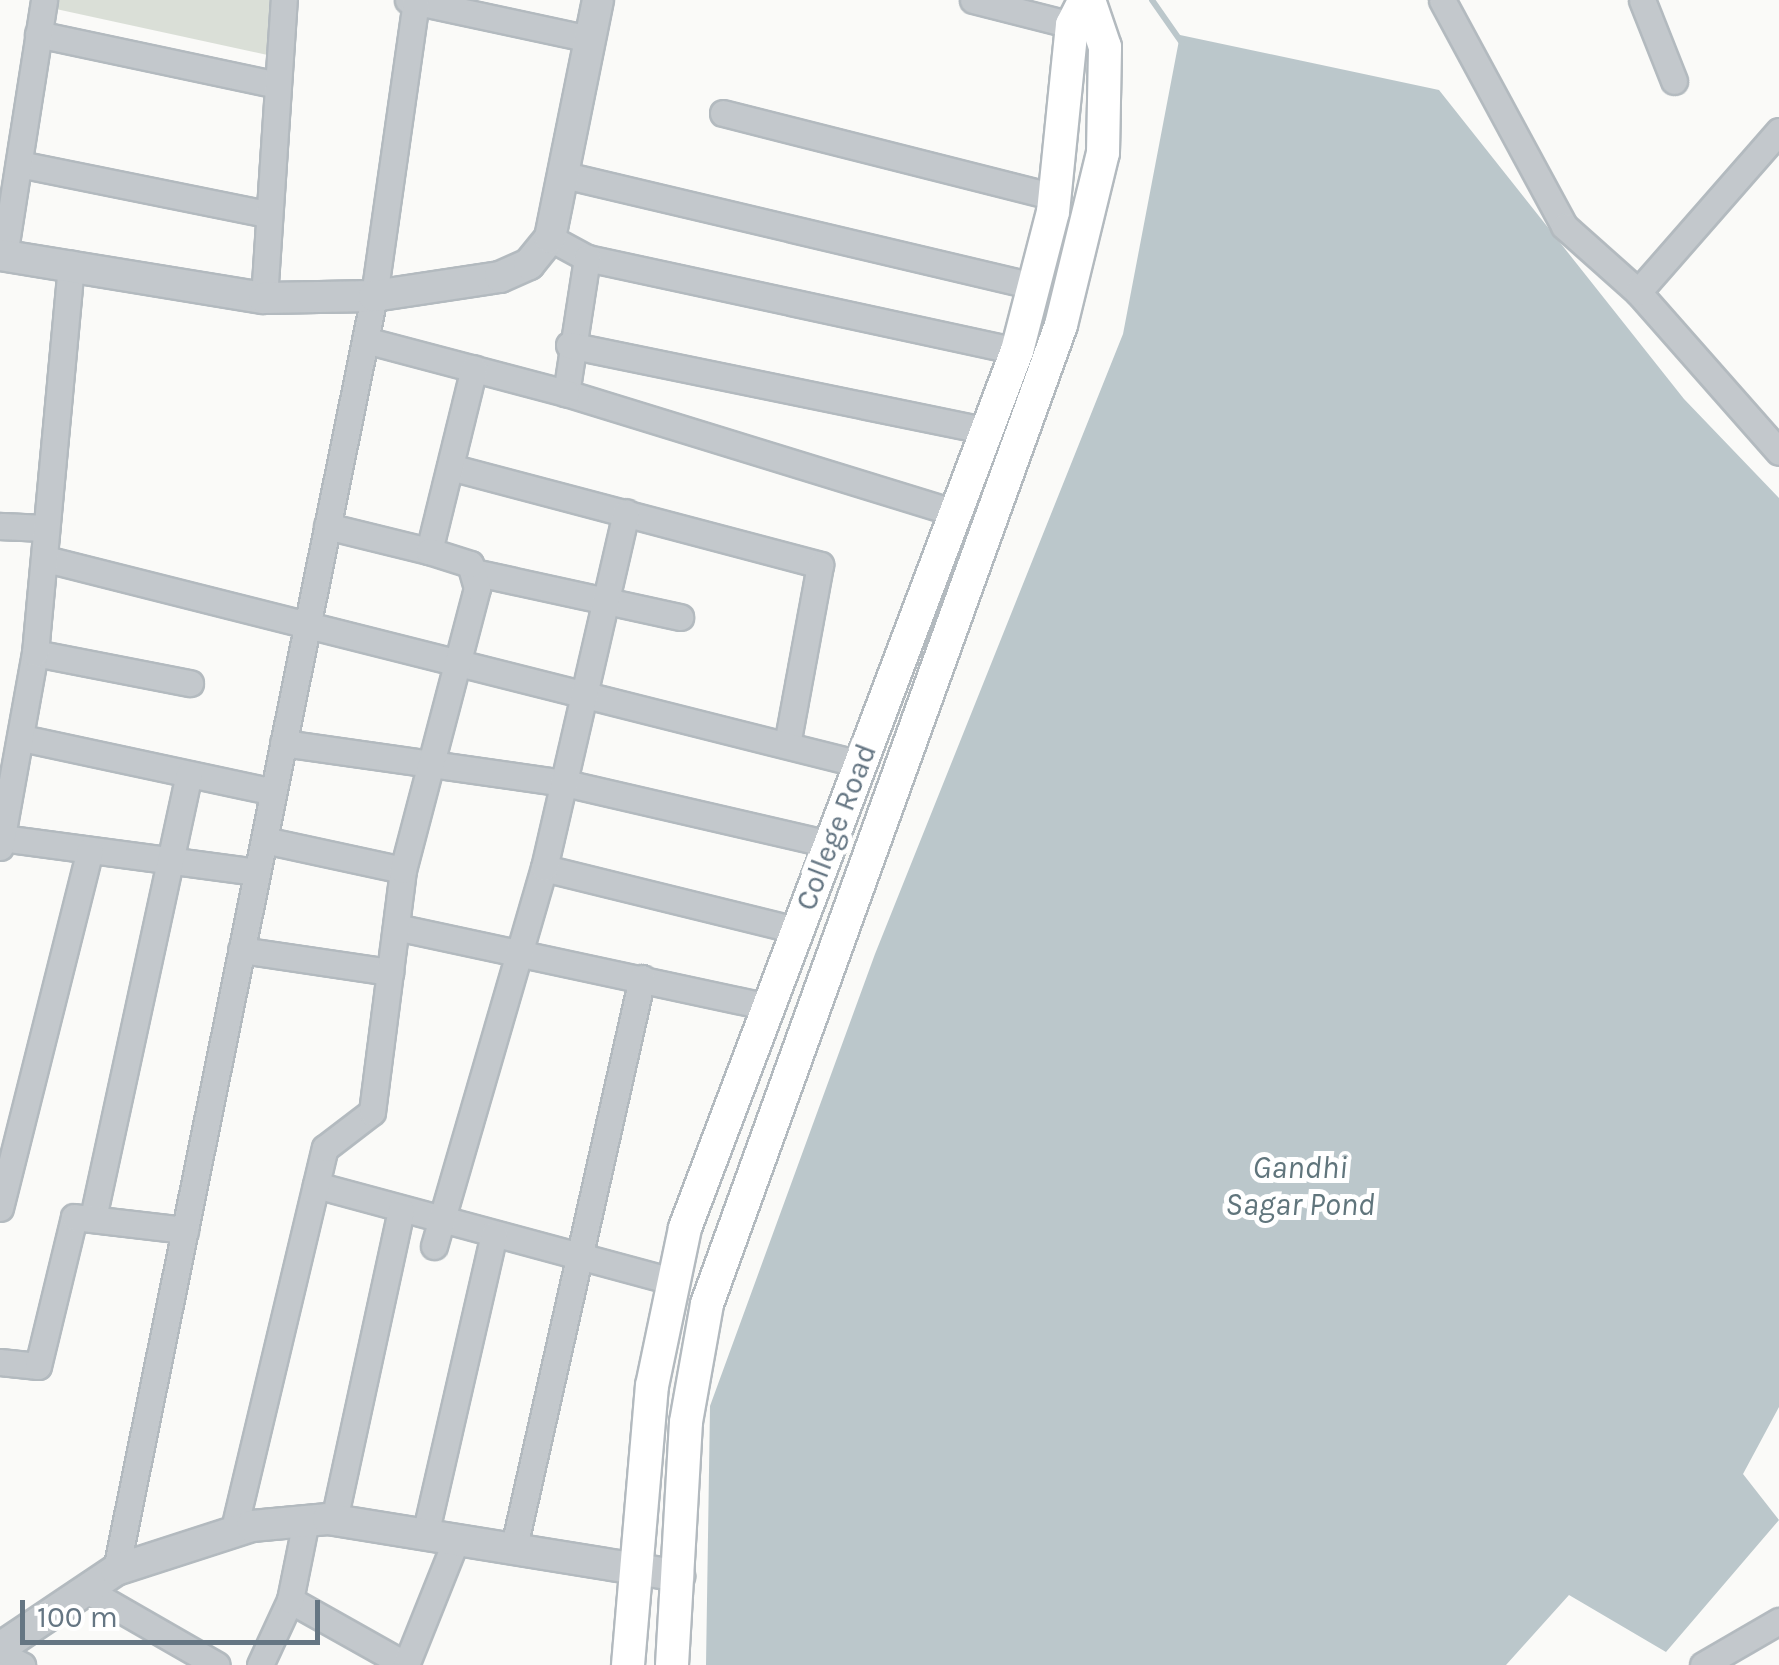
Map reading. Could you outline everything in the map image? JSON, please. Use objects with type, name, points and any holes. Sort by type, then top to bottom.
[{"type":"main road","name":"College Road","points":[[628,1665],[652,1386],[673,1281],[768,1007],[1016,352],[1055,197],[1082,8]]},
{"type":"main road","name":"College Road","points":[[672,1665],[686,1422],[707,1304],[1061,325],[1103,153],[1105,46],[1082,8]]},
{"type":"street","points":[[44,0],[2,255],[264,298],[374,296],[500,276],[529,264],[550,238],[598,0]]},
{"type":"street","points":[[264,298],[274,84],[284,0]]},
{"type":"street","points":[[974,0],[1082,8]]},
{"type":"street","points":[[1442,0],[1564,226],[1638,292],[1779,452]]},
{"type":"street","points":[[1642,0],[1674,82]]},
{"type":"street","points":[[116,1570],[374,296],[412,1],[590,39]]},
{"type":"street","points":[[38,34],[274,84]]},
{"type":"street","points":[[724,113],[1055,197]]},
{"type":"street","points":[[1638,292],[1779,132]]},
{"type":"street","points":[[19,164],[268,214]]},
{"type":"street","points":[[560,174],[1030,285]]},
{"type":"street","points":[[550,238],[587,258],[1016,352]]},
{"type":"street","points":[[566,393],[569,345],[587,258]]},
{"type":"street","points":[[71,264],[35,653],[16,727],[1,842],[257,872]]},
{"type":"street","points":[[365,340],[566,393],[958,512]]},
{"type":"street","points":[[569,345],[988,430]]},
{"type":"street","points":[[430,552],[474,368]]},
{"type":"street","points":[[450,467],[820,565],[788,744]]},
{"type":"street","points":[[434,1246],[447,1222],[544,868],[626,512]]},
{"type":"street","points":[[0,526],[44,528]]},
{"type":"street","points":[[327,526],[430,552],[478,572],[680,617]]},
{"type":"street","points":[[46,559],[457,664],[586,690],[860,764]]},
{"type":"street","points":[[233,1532],[328,1142],[372,1112],[403,870],[478,572]]},
{"type":"street","points":[[35,653],[190,682]]},
{"type":"street","points":[[16,727],[189,774],[273,792]]},
{"type":"street","points":[[283,743],[565,783],[829,844]]},
{"type":"street","points":[[94,1214],[174,862],[189,774]]},
{"type":"street","points":[[264,840],[403,870]]},
{"type":"street","points":[[0,1208],[90,850]]},
{"type":"street","points":[[544,868],[797,930]]},
{"type":"street","points":[[396,927],[768,1007]]},
{"type":"street","points":[[242,950],[390,972]]},
{"type":"street","points":[[516,1538],[573,1255],[642,978]]},
{"type":"street","points":[[316,1185],[673,1281]]},
{"type":"street","points":[[260,1665],[320,1520],[401,1210]]},
{"type":"street","points":[[0,1362],[38,1366],[68,1223],[94,1214],[185,1230]]},
{"type":"street","points":[[425,1534],[494,1234]]},
{"type":"street","points":[[22,1665],[0,1651],[90,1592],[116,1570],[233,1532],[320,1520],[425,1534],[634,1573],[678,1576]]},
{"type":"street","points":[[290,1600],[406,1665],[456,1540]]},
{"type":"street","points":[[90,1592],[217,1665]]},
{"type":"street","points":[[1703,1665],[1779,1621]]},
{"type":"shaded area","points":[[57,0],[276,0],[272,56],[56,9]]},
{"type":"water","name":"Gandhi Sagar Pond","points":[[1180,35],[1439,90],[1684,399],[1779,498],[1779,1407],[1743,1474],[1779,1520],[1666,1652],[1569,1595],[1506,1665],[706,1665],[710,1406],[875,954],[1123,334]]},
{"type":"waterway","points":[[1152,0],[1182,43]]}]
